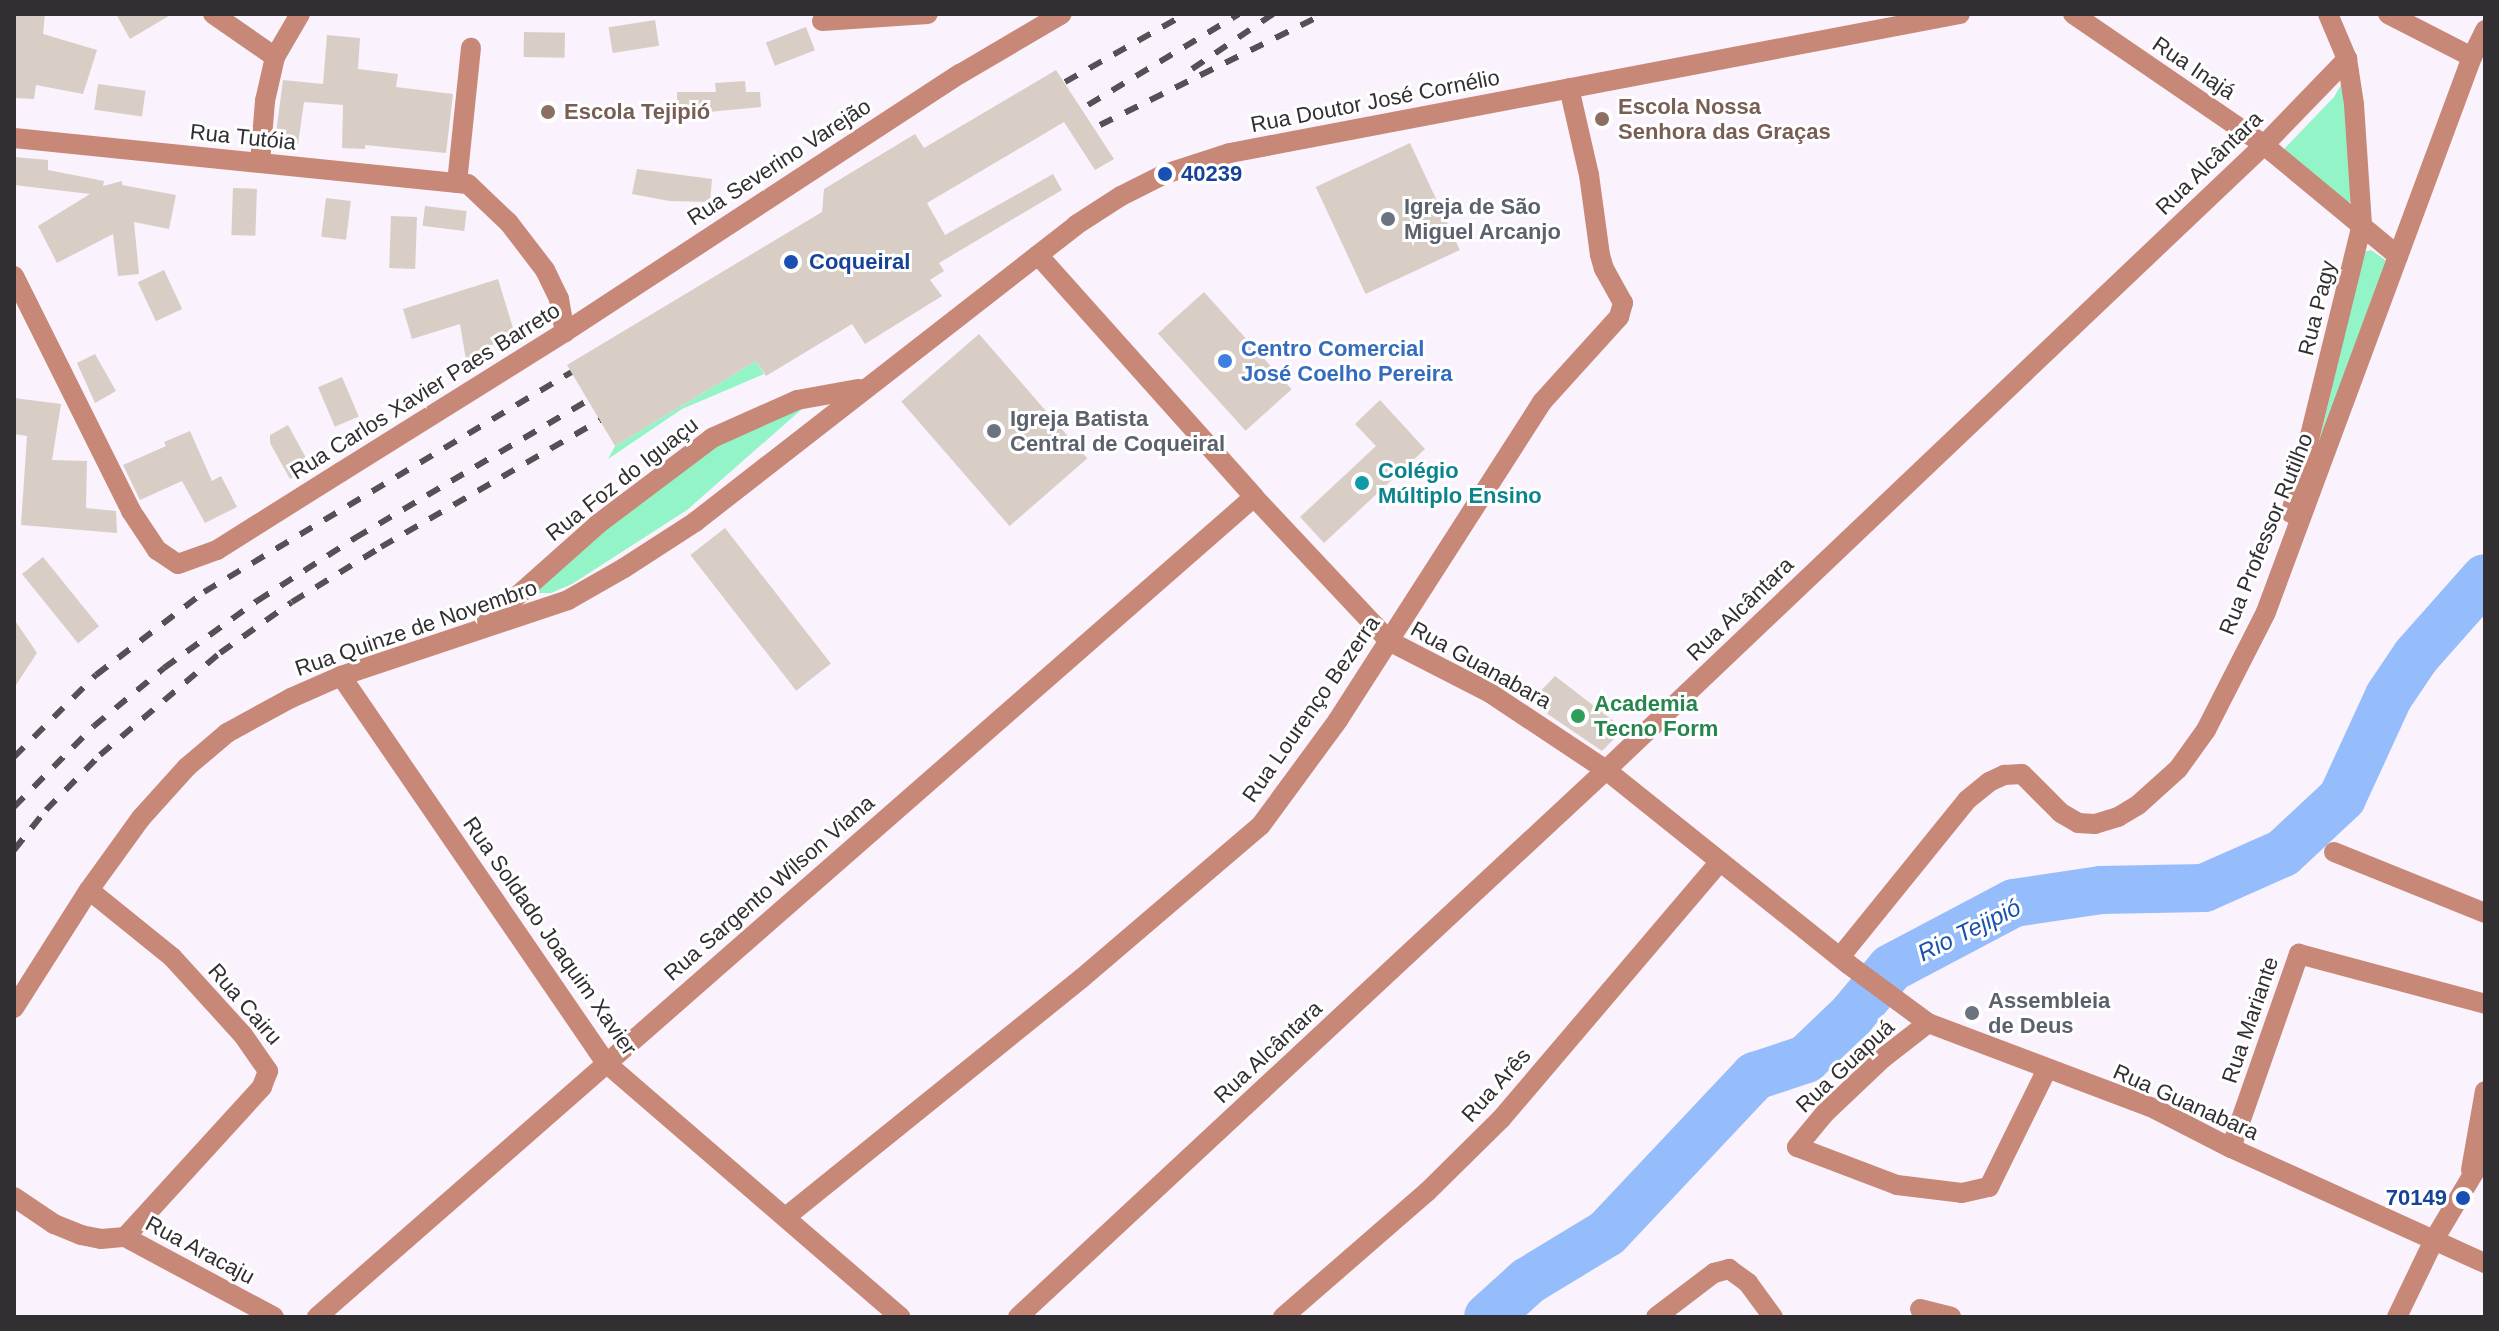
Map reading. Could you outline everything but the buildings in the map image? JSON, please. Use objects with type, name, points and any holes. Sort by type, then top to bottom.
[{"type":"street","points":[[213,14],[275,57]]},
{"type":"street","points":[[260,163],[265,101],[275,57],[300,14]]},
{"type":"street","points":[[822,21],[928,14]]},
{"type":"street","name":"Rua Severino Varejão","points":[[692,248],[893,117],[1062,14]]},
{"type":"street","name":"Rua Doutor José Cornélio","points":[[863,388],[1121,196],[1178,170],[1230,153],[1960,14]]},
{"type":"street","name":"Rua Inajá","points":[[2073,14],[2264,145],[2398,256]]},
{"type":"street","name":"Rua Pagy","points":[[2266,612],[2362,225],[2347,59],[2328,14]]},
{"type":"street","points":[[2388,14],[2472,57]]},
{"type":"street","name":"Rua Professor Rutilho","points":[[1844,960],[1953,816],[1989,782],[2004,775],[2022,774],[2061,813],[2078,823],[2095,824],[2118,817],[2138,805],[2178,769],[2206,730],[2266,612],[2472,57],[2485,30]]},
{"type":"street","points":[[471,48],[462,183],[509,223],[545,270],[559,299],[565,332]]},
{"type":"street","name":"Rua Alcântara","points":[[1018,1317],[1606,770],[2264,145],[2347,59]]},
{"type":"street","name":"Rua Lourenço Bezerra","points":[[787,1216],[1082,978],[1261,825],[1303,772],[1542,402],[1623,312],[1623,303],[1604,269],[1600,255],[1589,175],[1569,88]]},
{"type":"street","name":"Rua Tutóia","points":[[14,138],[462,183]]},
{"type":"street","name":"Rua Carlos Xavier Paes Barreto","points":[[14,276],[131,511],[157,550],[178,564],[217,550],[565,332],[692,248]]},
{"type":"street","name":"Rua Guanabara","points":[[1038,255],[1254,497],[1389,641],[1490,693],[1606,770],[1922,1019],[2046,1071],[2155,1109],[2231,1148],[2485,1263]]},
{"type":"street","name":"Rua Quinze de Novembro","points":[[14,1008],[89,890],[141,818],[187,767],[227,733],[291,698],[341,676],[568,600],[695,522],[863,388]]},
{"type":"street","name":"Rua Foz do Iguaçu","points":[[477,632],[598,524],[712,438],[797,400],[863,388]]},
{"type":"street","name":"Rua Sargento Wilson Viana","points":[[317,1317],[1254,497]]},
{"type":"street","name":"Rua Soldado Joaquim Xavier","points":[[341,676],[606,1063],[787,1216],[900,1317]]},
{"type":"street","points":[[2334,852],[2485,913]]},
{"type":"street","name":"Rua Arês","points":[[1283,1317],[1427,1192],[1501,1119],[1720,862]]},
{"type":"street","name":"Rua Cairu","points":[[89,890],[172,957],[243,1035],[268,1071],[262,1087],[125,1237]]},
{"type":"street","name":"Rua Mariante","points":[[2231,1148],[2299,954],[2485,1004]]},
{"type":"street","name":"Rua Guapuá","points":[[1922,1019],[1825,1113],[1797,1147],[1897,1185],[1962,1193],[1989,1187],[2046,1071]]},
{"type":"street","points":[[2468,1183],[2485,1091]]},
{"type":"street","points":[[2397,1317],[2435,1238],[2485,1154]]},
{"type":"street","name":"Rua Aracaju","points":[[14,1197],[54,1224],[81,1235],[101,1239],[125,1237],[274,1317]]},
{"type":"street","points":[[1656,1317],[1714,1273],[1729,1269],[1748,1283],[1773,1317]]},
{"type":"street","points":[[1920,1309],[1951,1317]]},
{"type":"green space","points":[[2344,80],[2356,199],[2348,203],[2285,155],[2285,148],[2334,97]]},
{"type":"green space","points":[[2371,250],[2387,261],[2317,451],[2364,252]]},
{"type":"green space","points":[[756,361],[764,374],[682,409],[608,459],[615,446]]},
{"type":"green space","points":[[802,409],[687,510],[572,584],[551,593],[532,593],[679,467],[775,413]]},
{"type":"waterway","name":"Rio Tejipió","points":[[1488,1317],[1528,1281],[1607,1233],[1755,1076],[1806,1059],[1852,1015],[1891,968],[2014,903],[2101,890],[2204,888],[2283,853],[2342,798],[2389,696],[2416,656],[2485,578]]},
{"type":"railway","points":[[1065,82],[1185,14]]},
{"type":"railway","points":[[1088,105],[1239,14]]},
{"type":"railway","points":[[1192,69],[1273,14]]},
{"type":"railway","points":[[1100,125],[1324,14]]},
{"type":"railway","points":[[14,757],[96,675],[204,592],[571,372]]},
{"type":"railway","points":[[14,807],[94,726],[164,668],[257,601],[355,538],[588,400]]},
{"type":"railway","points":[[14,850],[46,810],[100,755],[220,653],[292,602],[381,547],[600,420]]},
{"type":"place","name":"Escola Tejipió","points":[[548,112]]},
{"type":"place","name":"Escola Nossa Senhora das Graças","points":[[1602,119]]},
{"type":"place","name":"40239","points":[[1165,174]]},
{"type":"place","name":"Igreja de São Miguel Arcanjo","points":[[1388,219]]},
{"type":"place","name":"Coqueiral","points":[[791,262]]},
{"type":"place","name":"Centro Comercial José Coelho Pereira","points":[[1225,361]]},
{"type":"place","name":"Igreja Batista Central de Coqueiral","points":[[994,431]]},
{"type":"place","name":"Colégio Múltiplo Ensino","points":[[1362,483]]},
{"type":"place","name":"Academia Tecno Form","points":[[1578,716]]},
{"type":"place","name":"Assembleia de Deus","points":[[1972,1013]]},
{"type":"place","name":"70149","points":[[2463,1198]]}]
